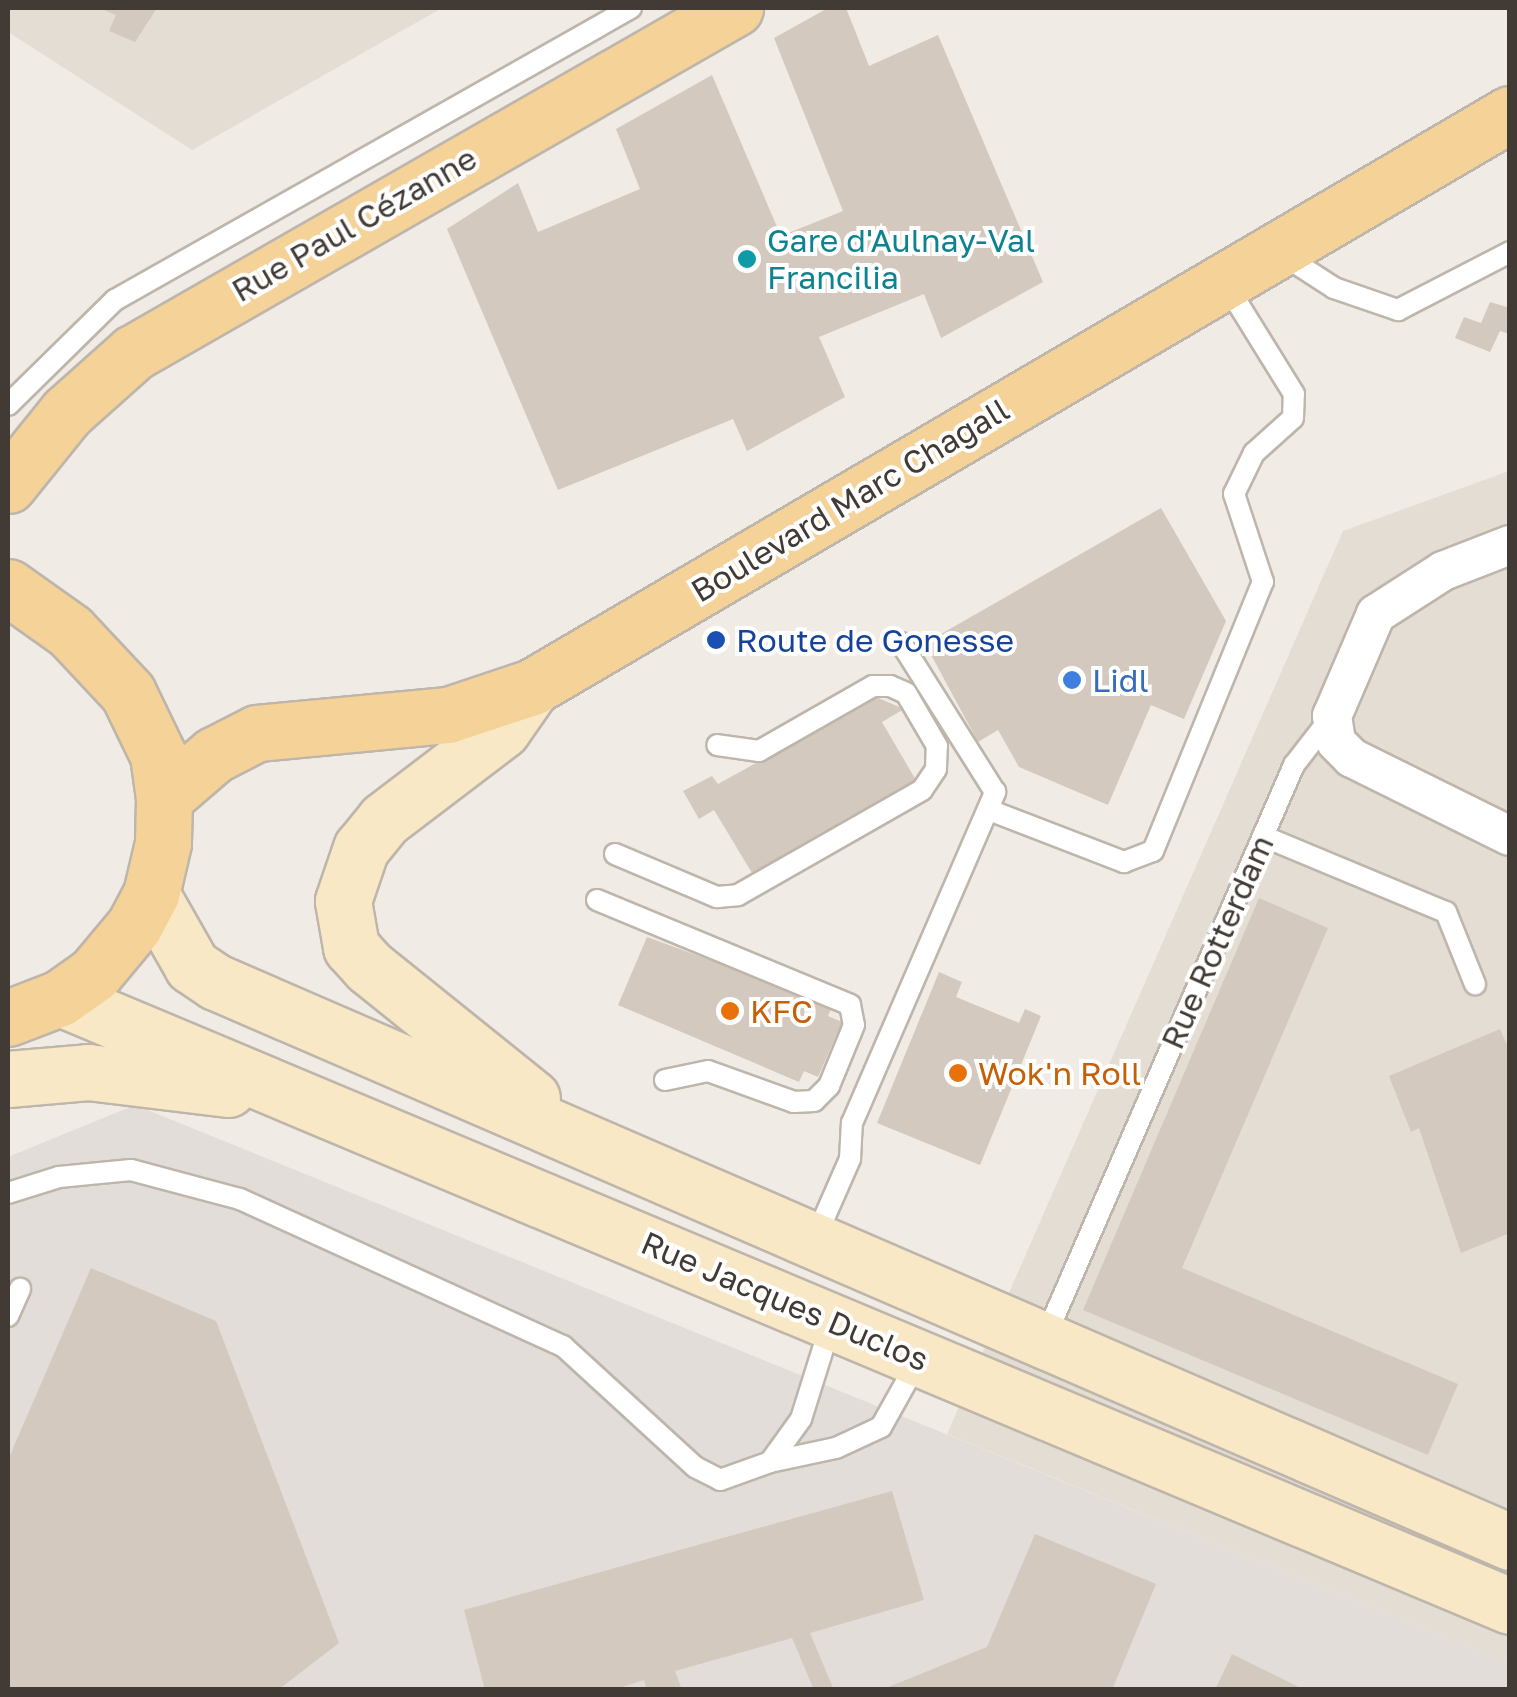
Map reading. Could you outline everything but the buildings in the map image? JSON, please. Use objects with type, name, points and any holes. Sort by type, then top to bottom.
[{"type":"main road","name":"Rue Paul Cézanne","points":[[8,485],[67,412],[133,353],[735,8]]},
{"type":"main road","name":"Boulevard Marc Chagall","points":[[164,798],[214,754],[257,733],[448,716],[532,687],[1510,114]]},
{"type":"main road","points":[[8,587],[70,631],[128,693],[158,755],[164,798],[151,894],[104,962],[60,998],[8,1018]]},
{"type":"main road","points":[[532,687],[502,730],[384,820],[361,848],[343,901],[351,948],[369,967],[589,1144]]},
{"type":"main road","name":"Rue Jacques Duclos","points":[[151,894],[192,966],[216,982],[1510,1542]]},
{"type":"main road","name":"Rue Jacques Duclos","points":[[60,998],[312,1099],[1510,1606]]},
{"type":"main road","points":[[8,1079],[88,1072],[312,1099]]},
{"type":"street","points":[[1510,545],[1443,571],[1376,614],[1332,716],[1336,742],[1352,758],[1510,836]]},
{"type":"lane","points":[[8,405],[115,300],[631,8]]},
{"type":"lane","points":[[1274,249],[1334,288],[1398,310],[1510,252]]},
{"type":"lane","points":[[990,810],[1124,862],[1153,851],[1263,582],[1234,494],[1254,453],[1293,418],[1294,394],[1223,280]]},
{"type":"lane","points":[[812,1243],[850,1159],[852,1123],[995,792],[901,642]]},
{"type":"lane","points":[[615,854],[717,897],[738,894],[922,790],[936,770],[936,746],[906,693],[890,686],[873,686],[759,751],[716,746]]},
{"type":"lane","name":"Rue Rotterdam","points":[[1043,1342],[1294,764],[1332,716]]},
{"type":"lane","points":[[1264,836],[1446,912],[1475,984]]},
{"type":"lane","points":[[596,900],[850,1005],[854,1025],[829,1086],[814,1101],[794,1102],[708,1071],[665,1080]]},
{"type":"lane","points":[[8,1194],[59,1176],[130,1170],[240,1199],[563,1346],[695,1467],[720,1480],[770,1462],[836,1448],[881,1427],[919,1358]]},
{"type":"lane","points":[[8,1316],[20,1289]]},
{"type":"lane","points":[[770,1462],[801,1419],[831,1321]]},
{"type":"shaded area","points":[[8,8],[442,8],[192,150],[8,32]]},
{"type":"shaded area","points":[[1509,471],[1509,1663],[947,1434],[1343,531]]},
{"type":"shaded area","points":[[135,1105],[1510,1663],[1509,1690],[8,1690],[8,1157]]},
{"type":"place","name":"Gare d'Aulnay-Val Francilia","points":[[747,259]]},
{"type":"place","name":"Route de Gonesse","points":[[716,640]]},
{"type":"place","name":"Lidl","points":[[1072,680]]},
{"type":"place","name":"KFC","points":[[730,1011]]},
{"type":"place","name":"Wok'n Roll","points":[[958,1073]]}]
